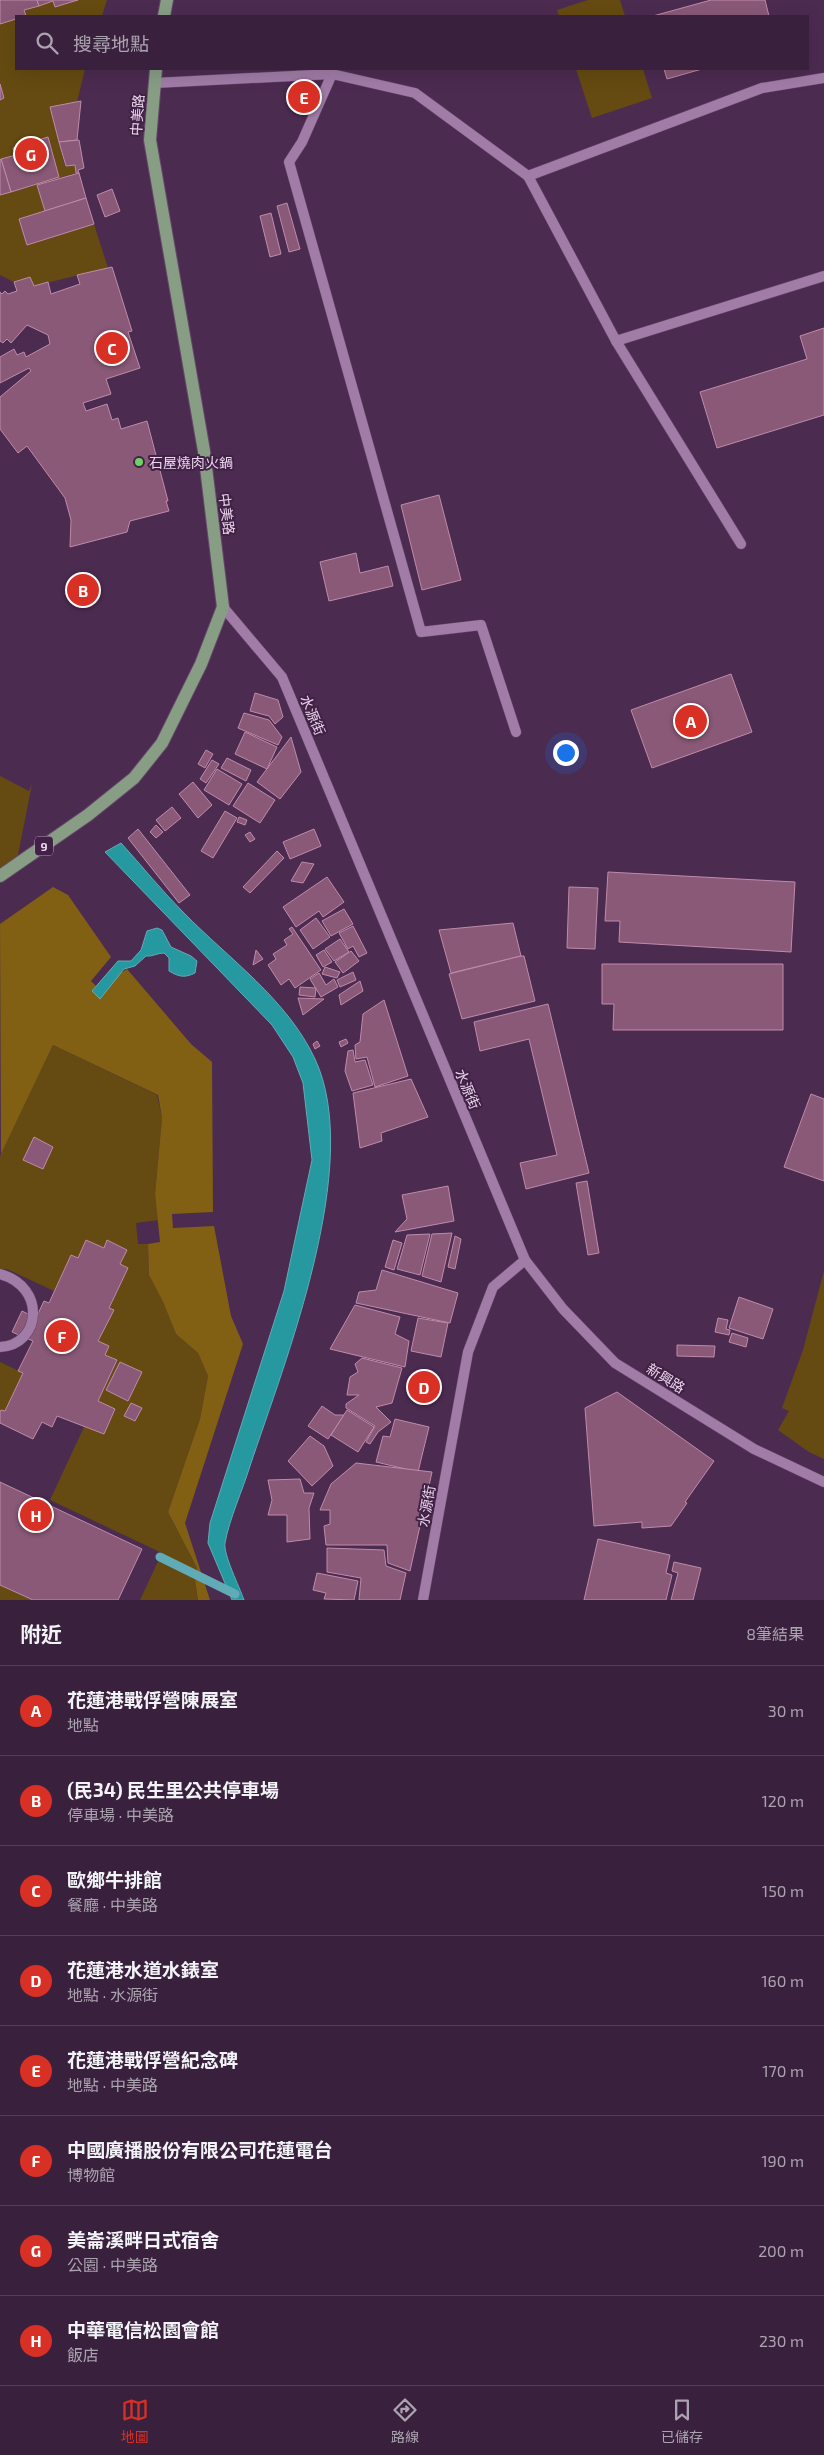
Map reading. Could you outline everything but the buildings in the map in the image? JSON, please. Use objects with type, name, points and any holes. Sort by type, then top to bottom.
[{"type":"main road","points":[[164,15],[166,0]]},
{"type":"main road","name":"中美路","points":[[0,876],[88,815],[134,778],[162,743],[201,664],[223,607],[204,450],[150,140],[156,70]]},
{"type":"street","points":[[155,83],[332,74],[415,93],[528,176],[616,341],[741,544]]},
{"type":"street","points":[[332,74],[302,142],[288,162],[421,632],[480,625],[516,732]]},
{"type":"street","points":[[528,176],[762,88],[824,78]]},
{"type":"street","points":[[616,341],[824,276]]},
{"type":"street","name":"水源街","points":[[223,607],[282,677],[525,1260],[493,1286],[468,1352],[423,1600]]},
{"type":"street","name":"新興路","points":[[525,1260],[563,1310],[615,1363],[754,1449],[824,1482]]},
{"type":"street","points":[[0,1274],[12,1278],[23,1285],[30,1296],[33,1308],[32,1321],[27,1332],[18,1341],[0,1347]]},
{"type":"shaded area","points":[[0,0],[107,0],[102,15],[15,15],[15,70],[85,70],[77,102],[50,107],[65,166],[75,165],[76,173],[37,185],[45,211],[19,219],[27,245],[94,224],[108,268],[34,286],[30,277],[14,282],[0,275]]},
{"type":"shaded area","points":[[588,0],[620,0],[625,15],[559,15],[557,10]]},
{"type":"shaded area","points":[[576,70],[643,70],[652,98],[592,118]]},
{"type":"shaded area","points":[[0,776],[29,791],[32,784],[16,865],[0,876]]},
{"type":"shaded area","points":[[121,843],[176,905],[256,981],[289,1017],[315,1059],[328,1102],[330,1152],[325,1206],[314,1262],[282,1373],[225,1543],[229,1563],[244,1600],[232,1600],[208,1543],[210,1523],[284,1291],[312,1160],[303,1083],[293,1057],[272,1025],[105,852]]},
{"type":"shaded area","points":[[53,887],[68,895],[111,957],[91,981],[96,986],[92,991],[127,969],[191,1044],[212,1062],[213,1212],[172,1214],[173,1228],[214,1226],[231,1316],[243,1344],[185,1523],[210,1600],[198,1600],[195,1581],[198,1575],[196,1566],[168,1512],[200,1419],[208,1376],[198,1353],[176,1334],[149,1275],[148,1244],[160,1242],[155,1194],[162,1118],[158,1095],[53,1045],[1,1154],[0,924]]},
{"type":"shaded area","points":[[157,928],[162,930],[171,947],[191,956],[197,961],[195,973],[182,976],[169,971],[169,958],[164,953],[146,956],[135,966],[124,969],[100,999],[92,991],[118,961],[131,961],[141,950],[147,931]]},
{"type":"shaded area","points":[[53,1045],[157,1095],[162,1118],[155,1194],[158,1220],[136,1223],[138,1244],[148,1244],[149,1275],[176,1334],[198,1353],[208,1376],[200,1419],[168,1512],[196,1566],[198,1575],[195,1582],[198,1600],[140,1600],[162,1553],[50,1500],[85,1425],[104,1434],[115,1410],[98,1401],[117,1361],[105,1355],[98,1341],[113,1310],[109,1308],[128,1268],[120,1264],[127,1250],[108,1240],[104,1248],[86,1240],[78,1258],[71,1255],[54,1291],[7,1269],[0,1269],[0,1156]]},
{"type":"shaded area","points":[[824,1271],[824,1459],[809,1452],[778,1430],[789,1411],[782,1408],[803,1350]]},
{"type":"shaded area","points":[[0,1362],[23,1373],[5,1411],[1,1410],[0,1412]]},
{"type":"shaded area","points":[[0,1585],[33,1600],[0,1600]]},
{"type":"waterway","points":[[160,1557],[235,1594]]},
{"type":"place","name":"花蓮港戰俘營紀念碑","points":[[304,97]]},
{"type":"place","name":"美崙溪畔日式宿舍","points":[[31,154]]},
{"type":"place","name":"歐鄉牛排館","points":[[112,348]]},
{"type":"place","name":"石屋燒肉火鍋","points":[[139,462]]},
{"type":"place","name":"(民34) 民生里公共停車場","points":[[83,590]]},
{"type":"place","name":"花蓮港戰俘營陳展室","points":[[691,721]]},
{"type":"place","name":"中國廣播股份有限公司花蓮電台","points":[[62,1336]]},
{"type":"place","name":"花蓮港水道水錶室","points":[[424,1387]]},
{"type":"place","name":"中華電信松園會館","points":[[36,1515]]}]
